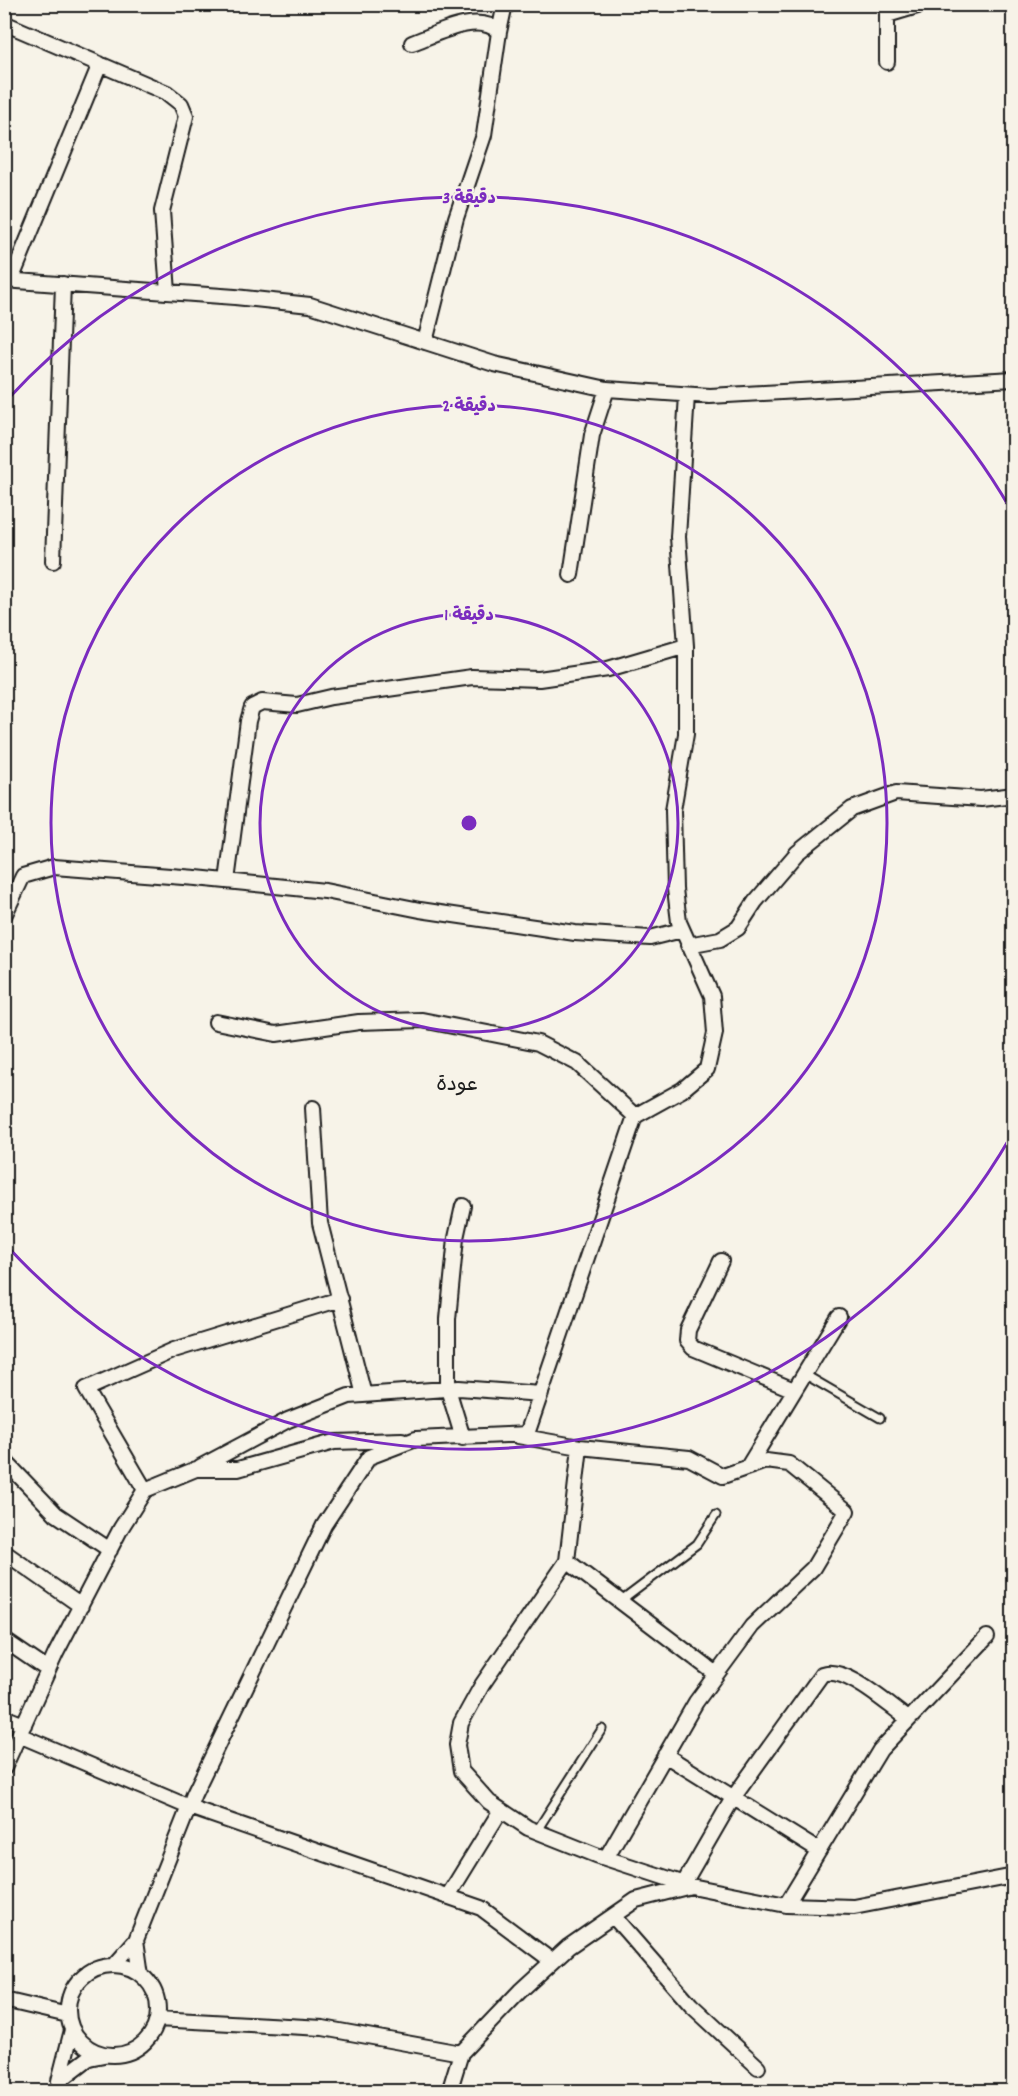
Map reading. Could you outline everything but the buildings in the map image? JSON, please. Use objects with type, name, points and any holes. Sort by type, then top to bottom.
[{"type":"street","points":[[425,342],[456,218],[484,135],[505,4]]},
{"type":"street","points":[[887,63],[888,15],[924,4]]},
{"type":"street","points":[[4,23],[167,93],[181,104],[186,116],[162,211],[168,292]]},
{"type":"street","points":[[412,43],[460,26],[481,23],[493,26],[499,32]]},
{"type":"street","points":[[100,64],[8,280],[310,305],[494,364],[607,389],[710,396],[1014,379]]},
{"type":"street","points":[[53,561],[63,284]]},
{"type":"street","points":[[572,575],[592,435],[607,389]]},
{"type":"street","points":[[196,1468],[238,1469],[334,1442],[527,1434],[635,1116],[682,1090],[707,1069],[715,1033],[712,996],[682,930],[675,890],[673,810],[686,734],[686,646],[678,537],[687,395]]},
{"type":"street","points":[[227,881],[252,706],[262,702],[297,705],[331,697],[472,677],[538,680],[608,669],[686,646]]},
{"type":"street","points":[[688,945],[720,939],[738,928],[755,902],[797,853],[852,808],[896,793],[981,799],[1014,795]]},
{"type":"street","points":[[4,916],[23,876],[54,867],[325,891],[420,910],[575,933],[650,938],[682,930]]},
{"type":"street","points":[[216,1022],[276,1034],[359,1023],[422,1020],[538,1043],[577,1063],[635,1116]]},
{"type":"street","points":[[313,1108],[320,1223],[364,1395]]},
{"type":"street","points":[[463,1438],[448,1389],[448,1319],[456,1238],[464,1206]]},
{"type":"street","points":[[721,1261],[688,1330],[687,1341],[693,1348],[794,1390]]},
{"type":"street","points":[[145,1490],[86,1389],[174,1350],[340,1299]]},
{"type":"street","points":[[749,1465],[839,1317]]},
{"type":"street","points":[[4,1768],[48,1670],[110,1550],[145,1490],[196,1468],[288,1420],[349,1396],[448,1389],[541,1394]]},
{"type":"street","points":[[516,1435],[580,1447],[690,1458],[723,1476],[749,1465],[766,1461],[789,1464],[847,1511],[813,1568],[752,1626],[696,1702],[606,1858]]},
{"type":"street","points":[[114,1965],[136,1940],[189,1807],[324,1526],[369,1457],[416,1439]]},
{"type":"street","points":[[580,1447],[567,1562],[482,1685],[461,1724],[457,1745],[462,1771],[489,1802],[536,1832],[606,1858],[687,1885],[786,1905],[854,1907],[1014,1876]]},
{"type":"street","points":[[4,1460],[56,1514],[110,1550]]},
{"type":"street","points":[[4,1552],[81,1606]]},
{"type":"street","points":[[567,1562],[716,1674]]},
{"type":"street","points":[[786,1905],[880,1750],[907,1718],[987,1637]]},
{"type":"street","points":[[4,1640],[48,1670]]},
{"type":"street","points":[[449,2091],[461,2053],[568,1947],[636,1900],[687,1885],[733,1798],[822,1674],[829,1671],[845,1675],[907,1718]]},
{"type":"street","points":[[4,1717],[21,1730],[189,1807],[481,1908],[552,1961]]},
{"type":"street","points":[[665,1755],[819,1851]]},
{"type":"street","points":[[448,1896],[501,1810]]},
{"type":"street","points":[[613,1916],[690,2005],[758,2067]]},
{"type":"street","points":[[136,1940],[141,1975]]},
{"type":"street","points":[[57,2086],[89,2058],[107,2054],[122,2054],[135,2049],[147,2040],[157,2019],[157,1999],[151,1986],[129,1967],[114,1965],[98,1967],[85,1974],[75,1986],[69,2000],[68,2015],[72,2030],[81,2042],[93,2050],[107,2054]]},
{"type":"street","points":[[4,2000],[68,2015]]},
{"type":"street","points":[[157,2019],[323,2028],[461,2053]]},
{"type":"street","points":[[57,2086],[72,2030]]},
{"type":"lane","points":[[804,1374],[880,1418]]},
{"type":"lane","points":[[620,1602],[697,1544],[716,1515]]},
{"type":"lane","points":[[536,1832],[602,1729]]},
{"type":"district","name":"عودة","points":[[457,1086]]}]
